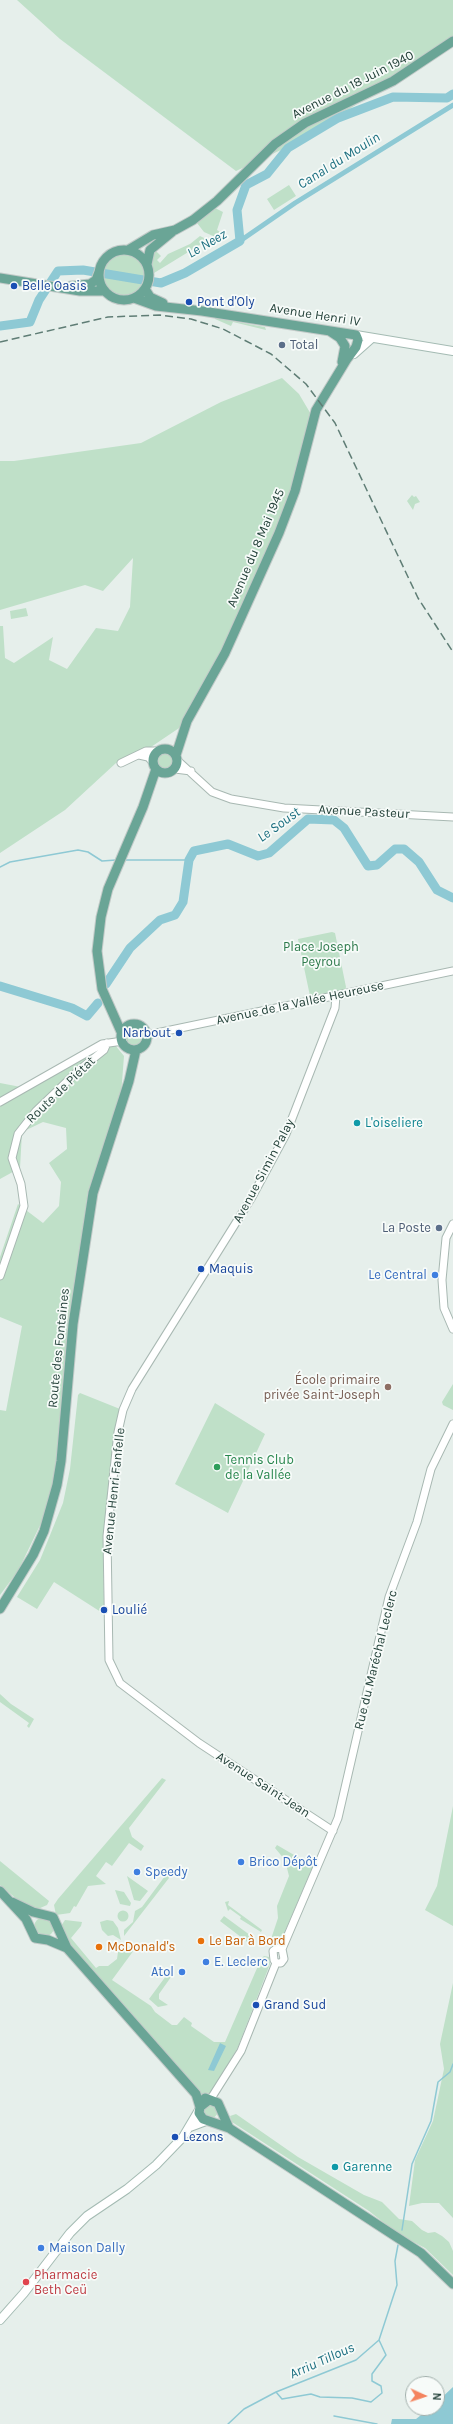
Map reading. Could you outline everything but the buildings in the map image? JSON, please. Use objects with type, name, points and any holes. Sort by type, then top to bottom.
[{"type":"main road","name":"Avenue du 18 Juin 1940","points":[[148,268],[150,250],[175,230],[193,220],[217,201],[261,157],[291,132],[321,114],[393,81],[453,41]]},
{"type":"main road","name":"Avenue du 18 Juin 1940","points":[[128,250],[153,235],[175,230]]},
{"type":"main road","points":[[58,287],[90,284],[101,286],[119,299],[134,298],[145,289],[148,268],[139,255],[128,250],[114,252],[104,261],[100,270],[101,286]]},
{"type":"main road","points":[[0,278],[80,291],[101,286]]},
{"type":"main road","name":"Avenue Henri IV","points":[[145,289],[150,297],[172,307]]},
{"type":"main road","name":"Avenue Henri IV","points":[[134,298],[156,306],[172,307],[326,330],[453,351]]},
{"type":"main road","points":[[326,330],[340,338],[345,346],[345,355],[339,371]]},
{"type":"main road","name":"Avenue du 8 Mai 1945","points":[[122,1038],[110,1010],[101,983],[98,940],[104,904],[120,860],[158,768],[155,756],[163,750],[187,721],[225,653],[262,572],[295,491],[316,410],[339,371],[358,344],[356,335]]},
{"type":"main road","points":[[339,371],[372,338]]},
{"type":"main road","name":"Avenue du 8 Mai 1945","points":[[176,761],[187,721]]},
{"type":"main road","points":[[158,768],[176,761],[163,750]]},
{"type":"main road","points":[[110,1010],[129,1026]]},
{"type":"main road","points":[[135,1024],[142,1027],[147,1035],[145,1045],[132,1049],[122,1038],[129,1026],[135,1024]]},
{"type":"main road","name":"Route des Fontaines","points":[[0,1609],[33,1555],[44,1531],[57,1485],[61,1461],[73,1324],[93,1193],[129,1081],[132,1049]]},
{"type":"main road","points":[[0,1891],[12,1902],[30,1926],[35,1938],[48,1940],[67,1948]]},
{"type":"main road","points":[[12,1902],[40,1914],[53,1917],[57,1929],[67,1948],[196,2094],[212,2101],[229,2128]]},
{"type":"main road","points":[[30,1926],[33,1918],[40,1914]]},
{"type":"main road","points":[[48,1940],[54,1936],[57,1929]]},
{"type":"main road","points":[[196,2094],[201,2116],[209,2122],[229,2128],[421,2253],[453,2284]]},
{"type":"main road","points":[[0,2320],[24,2293],[70,2232],[87,2216],[127,2189],[156,2165],[174,2148],[190,2127],[200,2108],[212,2101]]},
{"type":"main road","points":[[190,2127],[218,2119],[221,2114]]},
{"type":"street","points":[[122,763],[146,751],[163,750]]},
{"type":"street","points":[[138,755],[148,757],[158,768]]},
{"type":"street","name":"Avenue Pasteur","points":[[176,761],[191,771],[212,792],[231,799],[284,808],[453,817]]},
{"type":"street","name":"Avenue de la Vallée Heureuse","points":[[147,1035],[453,971]]},
{"type":"street","name":"Avenue Simin Palay","points":[[191,1293],[252,1198],[286,1134],[334,1008],[336,996]]},
{"type":"street","points":[[0,1102],[90,1051],[122,1038]]},
{"type":"street","name":"Route de Piétat","points":[[0,1276],[24,1206],[23,1189],[12,1158],[18,1134],[36,1111],[84,1065],[104,1050],[107,1043]]},
{"type":"street","points":[[453,1224],[446,1238],[442,1280],[444,1308],[453,1329]]},
{"type":"street","name":"Avenue Henri Fanfelle","points":[[191,1293],[132,1389],[123,1410],[118,1432],[107,1540],[108,1648],[114,1674],[127,1690],[194,1739]]},
{"type":"street","name":"Rue du Maréchal Leclerc","points":[[212,2101],[241,2051],[276,1963],[273,1958],[273,1951],[277,1948],[282,1949],[333,1831],[348,1779],[389,1597],[417,1522],[431,1469],[453,1424]]},
{"type":"street","name":"Avenue Saint-Jean","points":[[194,1739],[333,1831]]},
{"type":"green space","points":[[17,0],[453,0],[453,36],[313,135],[236,171],[60,39]]},
{"type":"green space","points":[[289,185],[296,196],[274,210],[267,199]]},
{"type":"green space","points":[[215,208],[223,212],[217,230],[225,235],[222,240],[204,232],[197,223]]},
{"type":"green space","points":[[200,236],[208,240],[154,273],[151,260],[155,250],[161,256],[157,260],[160,263],[168,254],[190,244]]},
{"type":"green space","points":[[120,254],[128,254],[136,257],[142,263],[145,275],[142,287],[136,293],[128,296],[120,296],[112,293],[106,287],[103,279],[103,271],[106,263],[112,257]]},
{"type":"green space","points":[[215,318],[265,327],[266,330],[233,322],[231,326]]},
{"type":"green space","points":[[282,378],[299,394],[312,416],[288,508],[233,623],[191,720],[148,749],[116,763],[65,810],[0,853],[0,626],[3,626],[5,658],[14,663],[53,637],[49,660],[67,669],[96,628],[118,631],[130,607],[133,558],[103,591],[85,585],[0,610],[0,461],[14,461],[141,443],[221,402]]},
{"type":"green space","points":[[412,495],[414,497],[416,496],[420,502],[415,504],[413,510],[407,501]]},
{"type":"green space","points":[[26,608],[28,616],[11,619],[10,611]]},
{"type":"green space","points":[[165,752],[171,755],[174,761],[171,767],[165,770],[159,767],[156,761],[159,755]]},
{"type":"green space","name":"Place Joseph Peyrou","points":[[332,932],[335,933],[346,987],[345,990],[310,996],[298,939]]},
{"type":"green space","points":[[134,1029],[140,1032],[143,1038],[140,1044],[134,1047],[128,1044],[125,1038],[128,1032]]},
{"type":"green space","points":[[115,1045],[124,1056],[121,1095],[88,1192],[70,1317],[58,1462],[44,1517],[18,1571],[0,1595],[0,1410],[6,1411],[22,1326],[0,1317],[0,1257],[18,1204],[43,1223],[59,1206],[61,1182],[49,1163],[67,1149],[66,1128],[43,1122],[22,1132],[20,1168],[0,1179],[0,1083],[26,1088],[104,1048]]},
{"type":"green space","points":[[453,1384],[453,1410],[443,1405],[442,1402]]},
{"type":"green space","points":[[80,1393],[120,1409],[108,1486],[103,1546],[104,1614],[54,1582],[37,1609],[17,1597],[40,1560],[63,1503],[70,1469],[78,1395]]},
{"type":"green space","name":"Tennis Club de la Vallée","points":[[215,1403],[265,1434],[228,1513],[175,1484]]},
{"type":"green space","points":[[0,1694],[11,1704],[34,1719],[29,1728],[27,1726],[29,1723],[0,1702]]},
{"type":"green space","points":[[162,1778],[166,1780],[129,1828],[132,1837],[144,1846],[141,1851],[129,1843],[112,1866],[106,1862],[96,1876],[106,1884],[88,1886],[76,1907],[74,1906],[70,1913],[56,1915],[54,1905],[58,1899]]},
{"type":"green space","points":[[453,1806],[453,1926],[425,1910],[437,1886]]},
{"type":"green space","points":[[277,1845],[313,1866],[280,1943],[275,1945],[271,1939],[278,1918],[277,1906],[289,1876],[285,1860],[275,1848]]},
{"type":"green space","points":[[0,1861],[49,1901],[47,1905],[38,1909],[19,1901],[0,1885]]},
{"type":"green space","points":[[168,1875],[169,1878],[124,1936],[124,1930],[133,1922],[135,1911],[142,1907],[165,1876]]},
{"type":"green space","points":[[127,1876],[148,1891],[140,1901],[134,1900]]},
{"type":"green space","points":[[115,1890],[124,1892],[131,1903],[130,1906],[120,1904]]},
{"type":"green space","points":[[229,1901],[228,1905],[262,1930],[261,1932],[240,1919],[241,1917],[230,1909],[228,1911],[225,1902]]},
{"type":"green space","points":[[123,1910],[127,1912],[129,1916],[127,1920],[123,1922],[119,1920],[117,1916],[119,1912]]},
{"type":"green space","points":[[224,1916],[254,1938],[250,1944],[220,1921]]},
{"type":"green space","points":[[44,1917],[51,1920],[54,1927],[51,1934],[44,1937],[37,1934],[34,1927],[37,1920]]},
{"type":"green space","points":[[65,1920],[82,1922],[81,1926],[71,1938],[96,1968],[99,1966],[108,1966],[117,1959],[118,1952],[128,1946],[134,1950],[112,1980],[151,2006],[155,2012],[172,2025],[177,2025],[184,2017],[192,2023],[191,2026],[214,2042],[225,2042],[261,1959],[264,1956],[269,1957],[270,1964],[238,2047],[210,2095],[201,2094],[62,1935],[61,1926]]},
{"type":"green space","points":[[107,1920],[113,1921],[118,1928],[121,1940],[113,1935],[108,1936],[102,1930],[100,1922]]},
{"type":"green space","points":[[166,1976],[171,1977],[159,1994],[159,1999],[168,2005],[158,2007],[149,1999]]},
{"type":"green space","points":[[453,1983],[453,2218],[439,2203],[422,2203],[409,2206],[415,2160],[433,2121],[444,2069],[440,2044]]},
{"type":"green space","points":[[214,2103],[219,2112],[212,2120],[203,2115],[204,2105]]},
{"type":"green space","points":[[236,2114],[298,2157],[364,2195],[382,2202],[399,2219],[412,2221],[428,2233],[435,2232],[442,2236],[449,2242],[453,2251],[453,2275],[425,2248],[398,2234],[369,2211],[232,2122],[230,2116]]},
{"type":"water","points":[[220,2043],[226,2046],[214,2071],[208,2070]]},
{"type":"water","points":[[453,2387],[453,2424],[391,2424],[392,2419],[416,2419],[420,2416],[445,2416],[445,2394]]},
{"type":"waterway","name":"Le Neez","points":[[0,326],[30,322],[39,300],[58,271],[83,270],[161,283],[185,273],[240,241],[237,210],[246,185],[267,174],[288,148],[338,118],[393,97],[447,98],[453,94]]},
{"type":"waterway","name":"Canal du Moulin","points":[[240,241],[295,203],[453,105]]},
{"type":"waterway","name":"Le Soust","points":[[106,984],[130,948],[160,920],[175,915],[183,902],[189,860],[194,851],[228,844],[258,856],[269,853],[308,819],[334,820],[344,828],[368,866],[377,865],[395,849],[404,849],[419,862],[437,890],[453,898]]},
{"type":"waterway","points":[[0,867],[10,862],[78,850],[88,852],[102,861],[116,860]]},
{"type":"waterway","points":[[124,860],[189,860]]},
{"type":"waterway","name":"Le Soust","points":[[0,986],[72,1008],[87,1016],[98,1003]]},
{"type":"waterway","name":"Arriu Tillous","points":[[402,2230],[412,2164],[431,2121],[438,2082],[450,2072],[453,2064]]},
{"type":"waterway","name":"Arriu Tillous","points":[[228,2424],[244,2409],[276,2392],[356,2360],[379,2340],[397,2285],[395,2261],[398,2245]]},
{"type":"waterway","points":[[276,2392],[282,2399],[311,2394],[320,2397],[352,2398],[371,2402],[382,2393],[381,2386],[372,2381],[372,2374],[386,2355],[379,2340]]},
{"type":"waterway","points":[[334,2416],[377,2424]]},
{"type":"railway","points":[[0,342],[108,317],[160,315],[191,319],[223,329],[271,354],[306,384],[335,423],[418,598],[453,652]]},
{"type":"place","name":"Belle Oasis","points":[[14,286]]},
{"type":"place","name":"Pont d'Oly","points":[[189,302]]},
{"type":"place","name":"Total","points":[[282,345]]},
{"type":"place","name":"Narbout","points":[[179,1033]]},
{"type":"place","name":"L'oiseliere","points":[[357,1123]]},
{"type":"place","name":"La Poste","points":[[439,1228]]},
{"type":"place","name":"Maquis","points":[[201,1269]]},
{"type":"place","name":"Le Central","points":[[435,1275]]},
{"type":"place","name":"École primaire privée Saint-Joseph","points":[[388,1387]]},
{"type":"place","name":"Tennis Club de la Vallée","points":[[217,1467]]},
{"type":"place","name":"Loulié","points":[[104,1610]]},
{"type":"place","name":"Brico Dépôt","points":[[241,1862]]},
{"type":"place","name":"Speedy","points":[[137,1872]]},
{"type":"place","name":"Le Bar à Bord","points":[[201,1941]]},
{"type":"place","name":"McDonald's","points":[[99,1947]]},
{"type":"place","name":"E. Leclerc","points":[[206,1962]]},
{"type":"place","name":"Atol","points":[[182,1972]]},
{"type":"place","name":"Grand Sud","points":[[256,2005]]},
{"type":"place","name":"Lezons","points":[[175,2137]]},
{"type":"place","name":"Garenne","points":[[335,2167]]},
{"type":"place","name":"Maison Dally","points":[[41,2248]]},
{"type":"place","name":"Pharmacie Beth Ceü","points":[[26,2282]]}]
